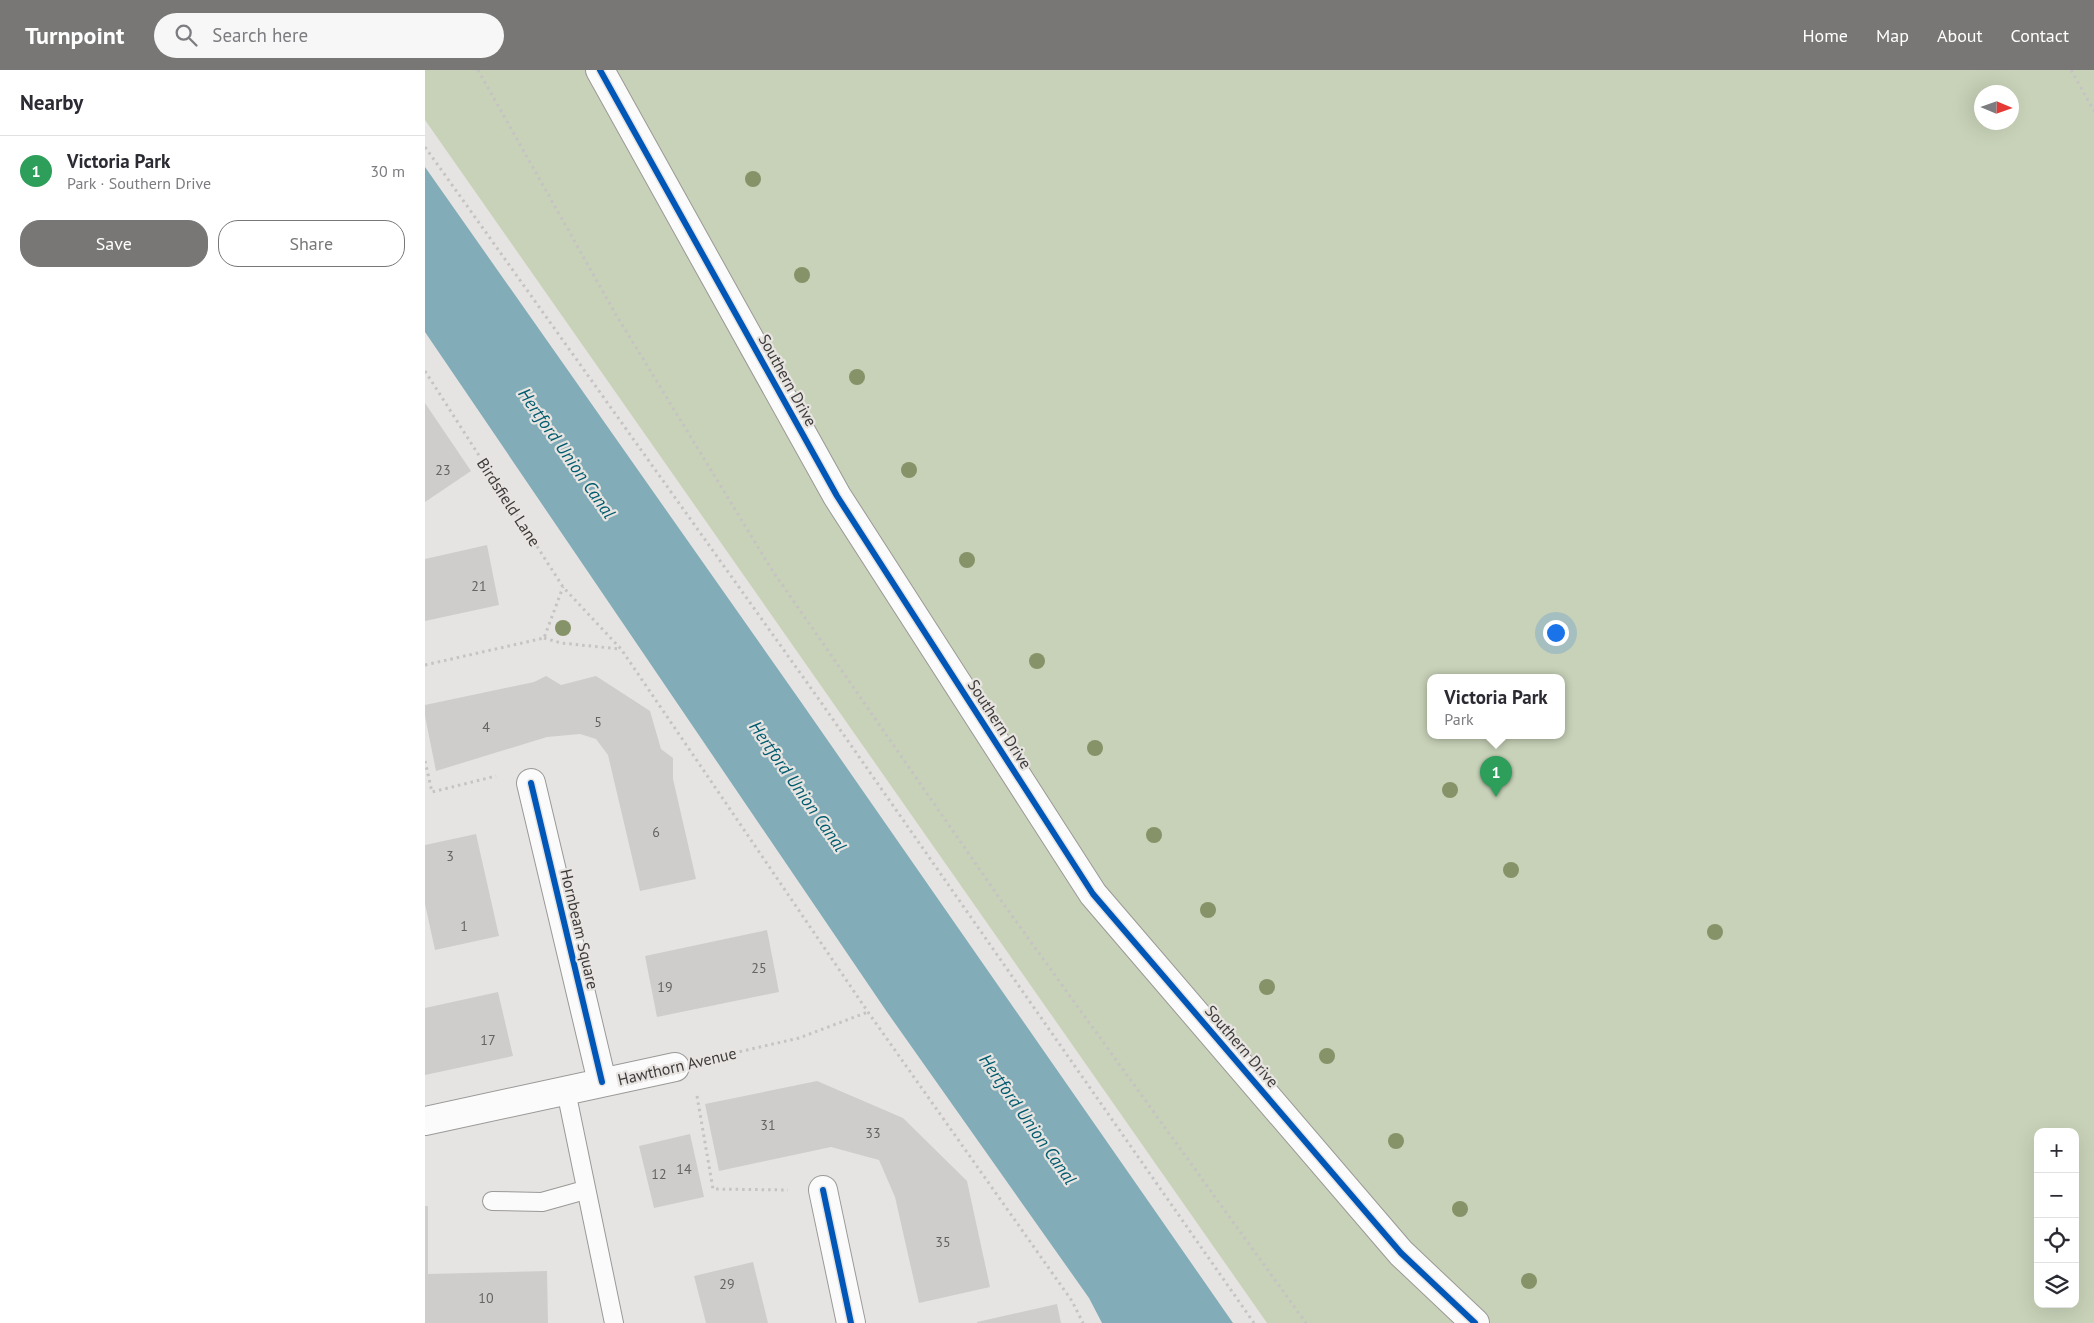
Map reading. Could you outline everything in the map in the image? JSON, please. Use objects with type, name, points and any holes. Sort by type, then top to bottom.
[{"type":"street","name":"Southern Drive","points":[[600,70],[837,496],[1093,894],[1401,1253],[1475,1323]]},
{"type":"street","name":"Hornbeam Square","points":[[531,783],[602,1082]]},
{"type":"street","name":"Hawthorn Avenue","points":[[425,1121],[566,1092],[602,1082],[683,1065]]},
{"type":"street","points":[[823,1190],[851,1323]]},
{"type":"lane","points":[[566,1092],[614,1323]]},
{"type":"lane","points":[[492,1201],[543,1202],[585,1190]]},
{"type":"path","points":[[478,70],[615,313],[772,570],[1005,906],[1306,1323]]},
{"type":"path","points":[[2071,70],[2094,111]]},
{"type":"path","points":[[425,147],[823,706],[1254,1323]]},
{"type":"path","points":[[544,638],[563,587]]},
{"type":"path","points":[[425,665],[544,638],[561,643],[621,650]]},
{"type":"path","points":[[425,761],[432,792],[527,769],[531,783]]},
{"type":"path","points":[[683,1065],[713,1189],[823,1190]]},
{"type":"green space","points":[[425,70],[2094,70],[2094,1323],[1267,1323],[425,120]]},
{"type":"water","name":"Hertford Union Canal","points":[[425,167],[801,702],[1233,1323],[1102,1323],[1089,1298],[887,1012],[425,332]]},
{"type":"building","points":[[425,403],[471,471],[425,502]]},
{"type":"building","points":[[487,545],[499,605],[425,621],[425,559]]},
{"type":"building","points":[[546,676],[561,685],[596,676],[650,711],[661,749],[673,758],[673,779],[696,879],[640,891],[608,755],[596,739],[580,734],[547,737],[436,771],[425,716],[425,705],[534,682]]},
{"type":"building","points":[[476,834],[499,936],[435,950],[425,904],[425,845]]},
{"type":"building","points":[[767,930],[779,992],[657,1017],[645,956]]},
{"type":"building","points":[[498,992],[513,1056],[425,1075],[425,1008]]},
{"type":"building","points":[[817,1081],[903,1118],[967,1181],[990,1287],[919,1303],[895,1197],[879,1160],[831,1147],[719,1171],[705,1104]]},
{"type":"building","points":[[690,1134],[704,1197],[654,1208],[639,1146]]},
{"type":"building","points":[[425,1206],[428,1206],[428,1274],[547,1271],[548,1323],[425,1323]]},
{"type":"building","points":[[753,1262],[768,1323],[706,1323],[694,1276]]},
{"type":"building","points":[[1057,1304],[1061,1323],[977,1323],[977,1322]]},
{"type":"cycle path","points":[[600,70],[837,496],[1093,894],[1401,1253],[1475,1323]]},
{"type":"cycle path","points":[[531,783],[602,1082]]},
{"type":"cycle path","points":[[823,1190],[851,1323]]},
{"type":"place","name":"Victoria Park","points":[[1496,797]]}]
